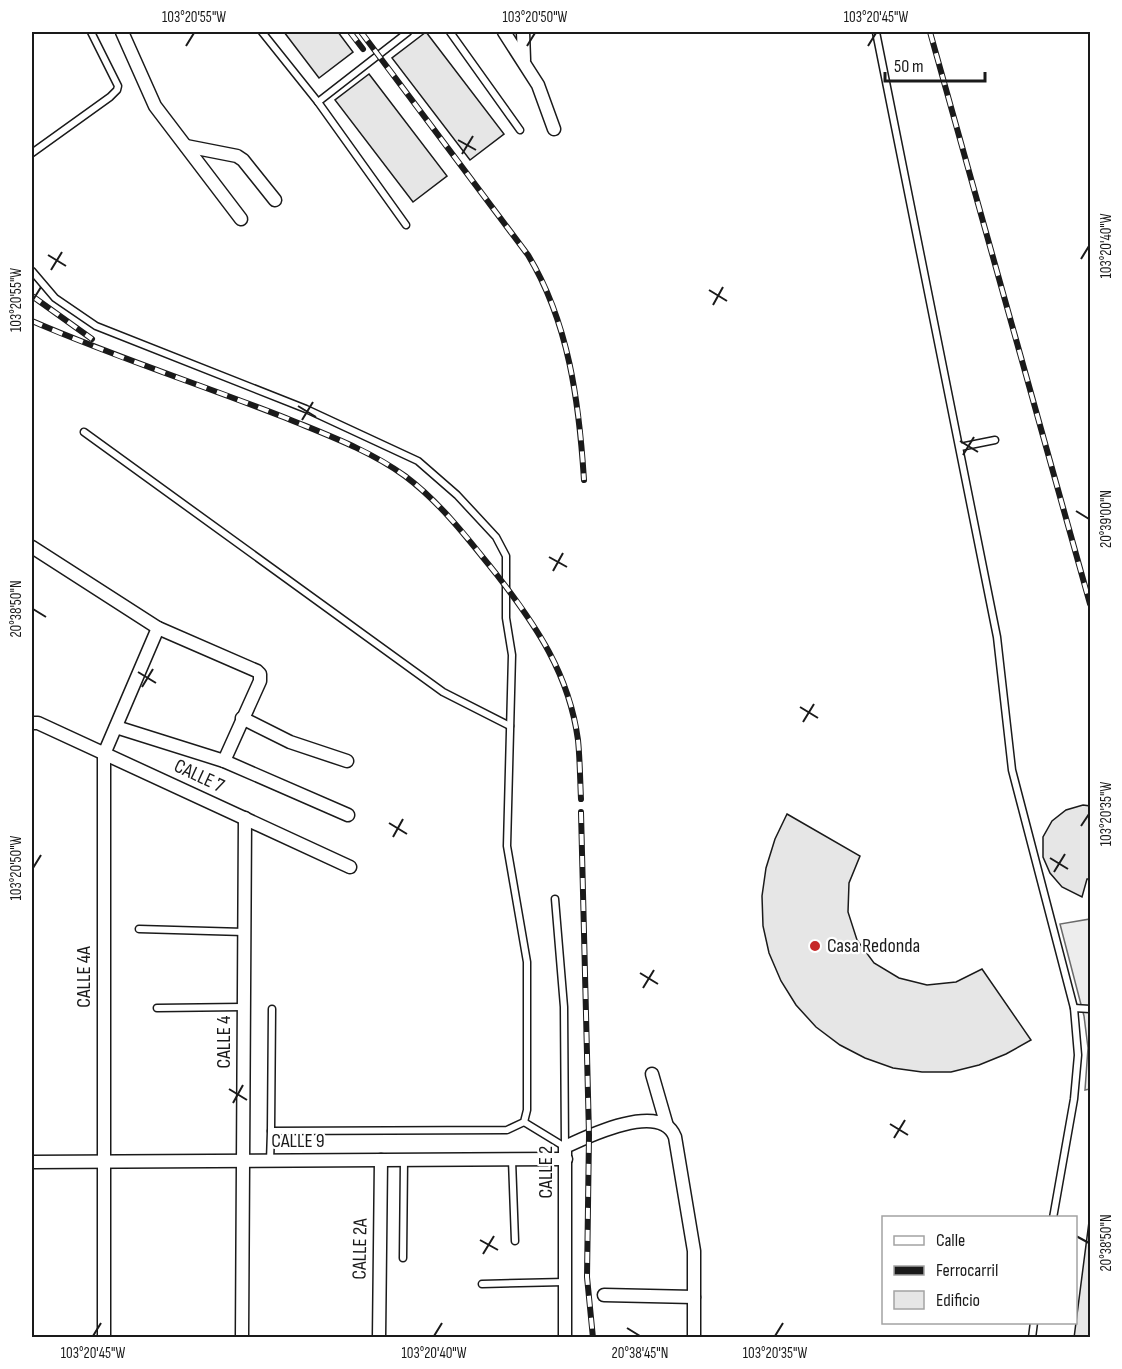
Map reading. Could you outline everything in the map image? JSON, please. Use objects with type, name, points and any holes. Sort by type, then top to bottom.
[{"type":"street","points":[[122,32],[150,98],[242,219]]},
{"type":"street","points":[[504,32],[538,85],[554,129]]},
{"type":"street","points":[[524,32],[524,60]]},
{"type":"street","points":[[186,146],[237,156],[243,160],[275,200]]},
{"type":"street","points":[[32,547],[158,628],[260,674],[260,681],[224,761]]},
{"type":"street","name":"CALLE 4A","points":[[104,1338],[104,754],[158,628]]},
{"type":"street","points":[[242,718],[290,742],[347,761]]},
{"type":"street","name":"CALLE 7","points":[[32,723],[38,723],[350,867]]},
{"type":"street","points":[[116,727],[224,761],[348,815]]},
{"type":"street","name":"CALLE 4","points":[[242,1338],[245,818]]},
{"type":"street","points":[[652,1074],[667,1126]]},
{"type":"street","points":[[566,1153],[603,1129],[636,1122],[654,1122],[667,1126],[673,1131],[693,1251],[694,1338]]},
{"type":"street","name":"CALLE 9","points":[[32,1162],[512,1160],[566,1153]]},
{"type":"street","name":"CALLE 2","points":[[565,1338],[566,1153]]},
{"type":"street","name":"CALLE 2A","points":[[379,1338],[381,1160]]},
{"type":"street","points":[[604,1295],[694,1297]]},
{"type":"lane","points":[[32,153],[117,90],[118,86],[91,32]]},
{"type":"lane","points":[[262,32],[318,102],[405,225]]},
{"type":"lane","points":[[318,102],[408,32]]},
{"type":"lane","points":[[450,32],[520,130]]},
{"type":"lane","points":[[876,32],[998,637],[1012,770],[1074,1008],[1078,1055],[1075,1088],[1053,1216]]},
{"type":"lane","points":[[32,271],[55,298],[96,326],[306,409],[418,461],[458,495],[495,537],[506,556],[506,618],[512,655],[507,846],[527,962],[527,1110],[524,1122]]},
{"type":"lane","points":[[84,432],[443,692],[510,726]]},
{"type":"lane","points":[[960,447],[995,440]]},
{"type":"lane","name":"CALLE 2","points":[[555,899],[564,1007],[566,1153]]},
{"type":"lane","points":[[139,929],[244,932]]},
{"type":"lane","points":[[157,1008],[243,1007]]},
{"type":"lane","points":[[1074,1008],[1090,1009]]},
{"type":"lane","points":[[270,1161],[272,1009]]},
{"type":"lane","points":[[271,1131],[507,1130],[524,1122]]},
{"type":"lane","points":[[524,1122],[566,1153]]},
{"type":"lane","points":[[403,1258],[404,1160]]},
{"type":"lane","points":[[512,1160],[514,1241]]},
{"type":"lane","points":[[482,1284],[566,1282]]},
{"type":"shaded area","points":[[1090,919],[1090,1089],[1085,1090],[1088,1048],[1084,1016],[1060,924]]},
{"type":"building","points":[[284,32],[338,32],[353,52],[319,78]]},
{"type":"building","points":[[426,32],[504,134],[470,160],[392,58]]},
{"type":"building","points":[[369,74],[447,176],[413,202],[335,100]]},
{"type":"building","points":[[1083,805],[1090,806],[1090,879],[1087,879],[1082,897],[1062,887],[1050,873],[1043,857],[1043,837],[1052,821],[1066,810]]},
{"type":"building","name":"Casa Redonda","points":[[787,814],[860,856],[849,883],[848,912],[857,940],[874,963],[899,978],[927,985],[956,982],[982,969],[1031,1040],[979,1065],[951,1072],[922,1072],[893,1068],[865,1058],[840,1045],[816,1027],[796,1005],[781,981],[769,953],[763,926],[762,896],[766,868],[775,839]]},
{"type":"building","points":[[1090,1214],[1090,1338],[1074,1338]]},
{"type":"railway","points":[[350,32],[363,49]]},
{"type":"railway","points":[[361,32],[528,255],[542,281],[570,364],[579,422],[584,480]]},
{"type":"railway","points":[[930,32],[1090,604]]},
{"type":"railway","points":[[32,296],[92,339]]},
{"type":"railway","points":[[32,321],[332,437],[377,458],[405,476],[431,498],[454,522],[525,613],[559,672],[574,716],[578,740],[581,799]]},
{"type":"railway","points":[[581,812],[589,1135],[587,1277],[593,1338]]},
{"type":"place","name":"Casa Redonda","points":[[815,946]]}]
